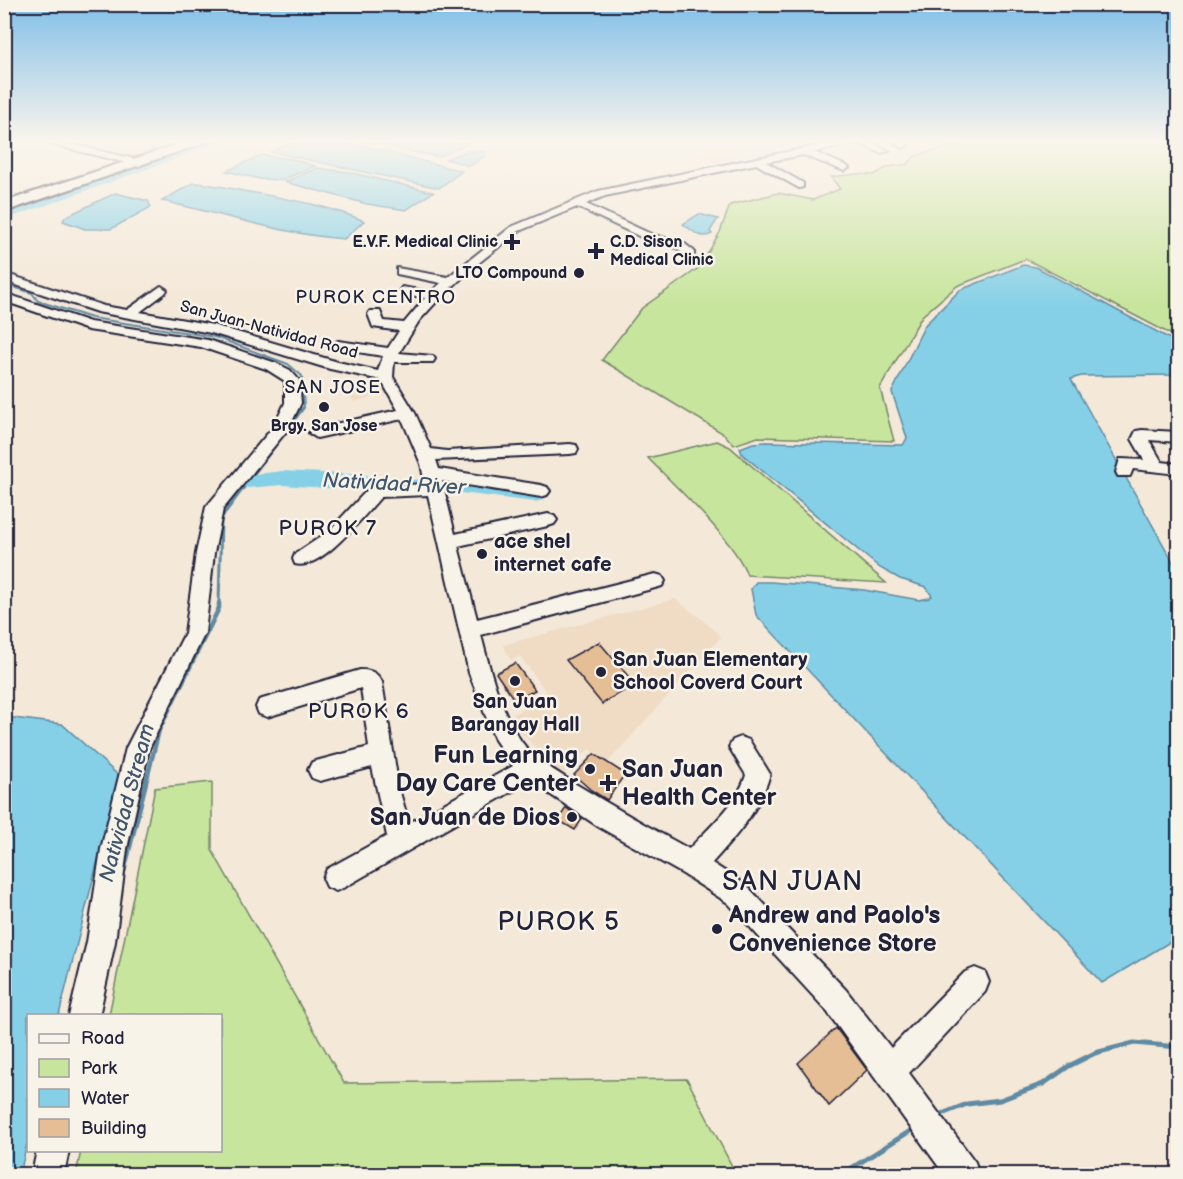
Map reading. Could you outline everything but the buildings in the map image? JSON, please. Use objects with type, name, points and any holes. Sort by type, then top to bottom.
[{"type":"highway","points":[[4,209],[42,196]]},
{"type":"street","points":[[596,196],[515,229],[449,280],[409,328],[390,355],[386,366],[386,377],[407,413],[434,481],[480,674],[503,733],[514,751],[531,768],[608,818],[692,865],[736,894],[759,916],[836,1000],[890,1071],[956,1165]]},
{"type":"street","points":[[576,203],[647,236],[681,246],[690,254]]},
{"type":"street","points":[[400,271],[449,280]]},
{"type":"street","name":"San Juan-Natividad Road","points":[[4,277],[102,309],[213,329],[325,363],[386,377]]},
{"type":"street","points":[[128,315],[161,290]]},
{"type":"street","points":[[406,290],[434,296]]},
{"type":"street","points":[[4,297],[88,326],[203,343],[271,366],[285,373],[292,380],[293,403],[281,428],[215,507],[195,633],[138,748],[114,849],[101,942],[84,1014]]},
{"type":"street","points":[[375,314],[378,324],[409,328]]},
{"type":"street","points":[[338,345],[390,355],[428,359]]},
{"type":"street","points":[[317,433],[407,413]]},
{"type":"street","points":[[1156,466],[1140,439],[1142,435],[1179,437]]},
{"type":"street","points":[[425,454],[447,456],[570,449]]},
{"type":"street","points":[[1124,472],[1126,463],[1179,469]]},
{"type":"street","points":[[302,559],[334,537],[376,491],[434,481],[541,491]]},
{"type":"street","points":[[448,542],[548,520]]},
{"type":"street","points":[[468,630],[655,581]]},
{"type":"street","points":[[267,707],[360,679],[368,679],[374,687],[387,789],[401,842]]},
{"type":"street","points":[[692,865],[746,802],[757,783],[758,774],[741,747]]},
{"type":"street","points":[[320,770],[383,754]]},
{"type":"street","points":[[336,878],[531,768]]},
{"type":"street","points":[[890,1071],[975,982]]},
{"type":"street","points":[[48,1174],[54,1152]]},
{"type":"shaded area","points":[[383,382],[388,393],[353,402],[349,391]]},
{"type":"shaded area","points":[[675,599],[721,637],[607,763],[589,749],[561,776],[508,718],[547,693],[520,656],[511,660],[503,645]]},
{"type":"green space","points":[[766,196],[793,196],[813,200],[823,196],[1178,196],[1178,338],[1026,259],[1020,261],[957,286],[922,316],[880,388],[894,441],[758,437],[734,445],[724,434],[602,360],[642,308],[700,267],[720,232],[730,205]]},
{"type":"green space","points":[[717,441],[730,447],[886,583],[747,575],[741,562],[718,531],[648,458]]},
{"type":"green space","points":[[212,782],[212,850],[344,1083],[687,1079],[736,1174],[76,1174],[81,1152],[222,1152],[222,1014],[109,1014],[155,788]]},
{"type":"water","points":[[109,196],[127,196],[148,201],[151,207],[111,229],[85,229],[63,221],[65,217]]},
{"type":"water","points":[[171,196],[272,196],[334,210],[364,221],[344,239],[298,233],[162,201]]},
{"type":"water","points":[[337,196],[427,196],[406,210],[367,204]]},
{"type":"water","points":[[699,214],[718,219],[710,231],[712,234],[700,235],[683,224]]},
{"type":"water","points":[[1023,265],[1036,267],[1178,343],[1178,375],[1081,376],[1071,379],[1178,571],[1178,937],[1102,983],[756,615],[751,589],[756,582],[771,582],[864,590],[919,600],[932,596],[926,587],[900,579],[880,568],[742,454],[740,448],[753,443],[766,442],[903,445],[907,438],[892,392],[925,325],[960,290]]},
{"type":"water","points":[[5,717],[62,724],[119,776],[59,1014],[27,1014],[27,1143],[20,1174],[5,1174]]},
{"type":"waterway","points":[[4,216],[62,196]]},
{"type":"waterway","name":"Natividad Stream","points":[[4,284],[32,293],[38,301],[92,318],[215,337],[288,364],[302,376],[304,407],[302,410]]},
{"type":"waterway","name":"Natividad Stream","points":[[219,604],[221,518],[303,408]]},
{"type":"waterway","name":"Natividad River","points":[[248,481],[282,478],[414,487],[436,483],[535,495]]},
{"type":"waterway","name":"Natividad Stream","points":[[128,855],[159,730],[219,604]]},
{"type":"waterway","name":"Natividad Stream","points":[[124,871],[128,854]]},
{"type":"waterway","points":[[937,1116],[967,1104],[1000,1100],[1043,1084],[1069,1066],[1095,1053],[1134,1043],[1178,1047]]},
{"type":"waterway","points":[[837,1174],[850,1169],[915,1128]]},
{"type":"place","name":"E.V.F. Medical Clinic","points":[[512,242]]},
{"type":"place","name":"C.D. Sison Medical Clinic","points":[[596,251]]},
{"type":"place","name":"LTO Compound","points":[[579,273]]},
{"type":"place","name":"Brgy. San Jose","points":[[324,407]]},
{"type":"place","name":"ace shel internet cafe","points":[[482,554]]},
{"type":"place","name":"San Juan Elementary School Coverd Court","points":[[601,672]]},
{"type":"place","name":"San Juan Barangay Hall","points":[[515,681]]},
{"type":"place","name":"Fun Learning Day Care Center","points":[[590,769]]},
{"type":"place","name":"San Juan Health Center","points":[[608,783]]},
{"type":"place","name":"San Juan de Dios","points":[[572,817]]},
{"type":"place","name":"Andrew and Paolo's Convenience Store","points":[[717,929]]},
{"type":"district","name":"PUROK CENTRO","points":[[376,297]]},
{"type":"district","name":"SAN JOSE","points":[[333,387]]},
{"type":"district","name":"PUROK 7","points":[[328,528]]},
{"type":"district","name":"PUROK 6","points":[[359,711]]},
{"type":"district","name":"SAN JUAN","points":[[793,882]]},
{"type":"district","name":"PUROK 5","points":[[559,922]]}]
